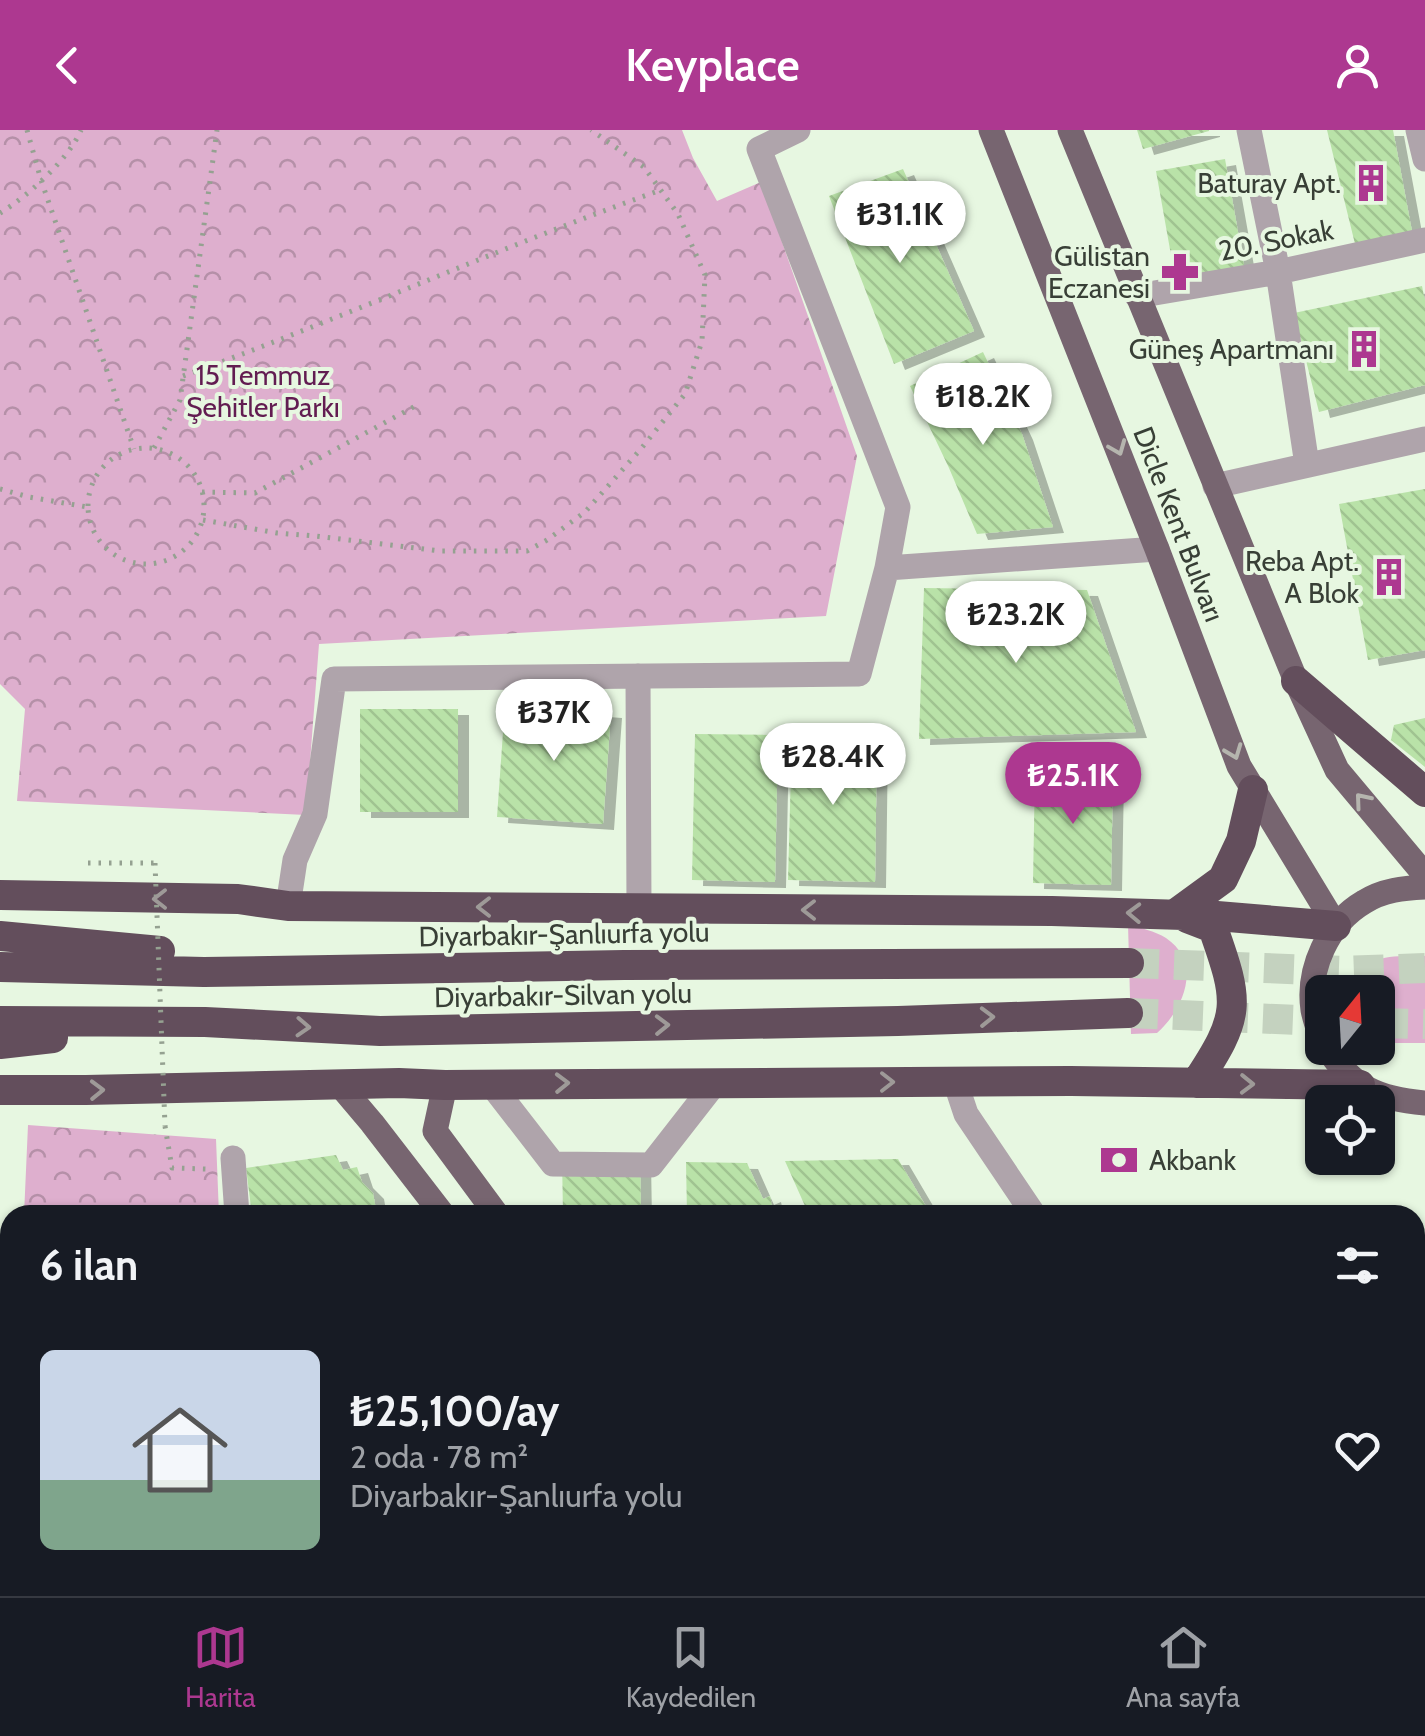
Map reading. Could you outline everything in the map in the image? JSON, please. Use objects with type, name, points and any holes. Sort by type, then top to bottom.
[{"type":"highway","points":[[1296,681],[1425,792]]},
{"type":"highway","points":[[1174,914],[1223,880],[1242,841],[1254,790]]},
{"type":"highway","points":[[0,896],[238,899],[288,906],[1052,911],[1174,914],[1336,926]]},
{"type":"highway","points":[[1174,914],[1213,928],[1228,968],[1234,1001],[1228,1030],[1196,1084]]},
{"type":"highway","points":[[0,936],[347,970]]},
{"type":"highway","name":"Diyarbakır-Şanlıurfa yolu","points":[[0,966],[204,972],[624,965],[1129,964]]},
{"type":"highway","name":"Diyarbakır-Silvan yolu","points":[[0,1021],[205,1022],[380,1030],[1128,1013]]},
{"type":"highway","points":[[0,1044],[205,1022]]},
{"type":"highway","points":[[0,1090],[954,1081],[1360,1085]]},
{"type":"main road","name":"Dicle Kent Bulvarı","points":[[991,130],[1158,549],[1239,766],[1336,926]]},
{"type":"main road","name":"Dicle Kent Bulvarı","points":[[1070,130],[1336,770],[1425,875]]},
{"type":"main road","points":[[1315,975],[1321,952],[1336,926],[1364,902],[1398,888],[1425,887]]},
{"type":"main road","points":[[1338,1065],[1360,1085]]},
{"type":"main road","points":[[339,1084],[435,1205]]},
{"type":"main road","points":[[446,1084],[435,1131],[490,1205]]},
{"type":"main road","points":[[1395,1100],[1425,1103]]},
{"type":"main road","points":[[1395,1101],[1425,1121]]},
{"type":"street","points":[[288,906],[296,860],[315,814],[334,678],[859,674],[888,568],[898,507],[759,149],[798,130]]},
{"type":"street","points":[[1250,130],[1278,272],[1307,465]]},
{"type":"street","points":[[1418,130],[1425,160]]},
{"type":"street","name":"20. Sokak","points":[[1137,296],[1278,272],[1425,240]]},
{"type":"street","points":[[1215,486],[1425,439]]},
{"type":"street","points":[[888,568],[1158,549]]},
{"type":"street","points":[[638,676],[639,908]]},
{"type":"street","points":[[954,1081],[966,1114],[1027,1205]]},
{"type":"street","points":[[492,1084],[553,1164],[651,1164],[715,1082]]},
{"type":"street","points":[[234,1164],[236,1205]]},
{"type":"path","points":[[26,130],[134,449]]},
{"type":"path","points":[[0,213],[41,180],[75,145],[81,130]]},
{"type":"path","points":[[154,448],[180,400],[217,130]]},
{"type":"path","points":[[203,520],[277,533],[441,551],[527,551],[584,512],[686,394],[702,342],[705,275],[678,214],[644,167],[592,130]]},
{"type":"path","points":[[183,376],[290,337],[558,226],[661,190]]},
{"type":"path","points":[[202,492],[254,492],[418,404]]},
{"type":"path","points":[[154,448],[173,454],[199,482],[203,520],[184,552],[149,565],[130,563],[113,555],[90,526],[90,488],[100,470],[115,456],[134,449],[154,448]]},
{"type":"path","points":[[0,489],[87,507]]},
{"type":"path","points":[[91,864],[155,863],[165,1126],[172,1168],[234,1164]]},
{"type":"green space","name":"15 Temmuz Şehitler Parkı","points":[[0,130],[682,130],[717,201],[761,182],[857,456],[826,616],[319,644],[306,815],[17,801],[25,709],[0,684]]},
{"type":"green space","points":[[1128,924],[1166,938],[1184,960],[1186,986],[1175,1012],[1157,1033],[1131,1034]]},
{"type":"green space","points":[[1400,956],[1425,956],[1425,1043],[1395,1043],[1395,975],[1361,975],[1371,963]]},
{"type":"green space","points":[[28,1125],[216,1139],[219,1205],[24,1205]]},
{"type":"building","points":[[1137,130],[1209,130],[1209,131],[1143,149]]},
{"type":"building","name":"Baturay Apt.","points":[[1327,130],[1393,130],[1413,237],[1356,248]]},
{"type":"building","points":[[1225,159],[1245,271],[1176,283],[1156,171]]},
{"type":"building","points":[[903,169],[974,331],[894,364],[829,196]]},
{"type":"building","name":"Güneş Apartmanı","points":[[1422,286],[1425,385],[1319,412],[1294,313]]},
{"type":"building","points":[[983,352],[1022,434],[1053,527],[977,534],[910,386]]},
{"type":"building","name":"Reba Apt. A Blok","points":[[1425,489],[1425,650],[1368,660],[1339,504]]},
{"type":"building","points":[[924,588],[1087,590],[1136,732],[919,739]]},
{"type":"building","points":[[505,704],[611,712],[603,824],[497,817]]},
{"type":"building","points":[[360,709],[458,709],[458,812],[360,812]]},
{"type":"building","points":[[1425,718],[1425,767],[1391,740],[1394,725]]},
{"type":"building","points":[[695,734],[778,735],[775,882],[692,880]]},
{"type":"building","points":[[792,734],[877,735],[875,882],[788,880]]},
{"type":"building","points":[[1035,769],[1113,771],[1111,885],[1033,883]]},
{"type":"building","points":[[336,1155],[343,1170],[357,1167],[362,1182],[373,1193],[375,1205],[251,1205],[246,1168]]},
{"type":"building","points":[[640,1155],[641,1205],[563,1205],[562,1157]]},
{"type":"building","points":[[898,1159],[925,1205],[805,1205],[785,1161]]},
{"type":"building","points":[[686,1162],[747,1163],[763,1199],[770,1196],[772,1205],[687,1205]]},
{"type":"tunnel","points":[[1129,963],[1343,971],[1425,968]]},
{"type":"tunnel","points":[[1128,1013],[1305,1020]]},
{"type":"tunnel","points":[[1395,1023],[1425,1024]]},
{"type":"place","name":"Baturay Apt.","points":[[1371,183]]},
{"type":"place","name":"Gülistan Eczanesi","points":[[1180,272]]},
{"type":"place","name":"Güneş Apartmanı","points":[[1364,349]]},
{"type":"place","name":"Reba Apt. A Blok","points":[[1389,577]]},
{"type":"place","name":"Akbank","points":[[1119,1160]]}]
